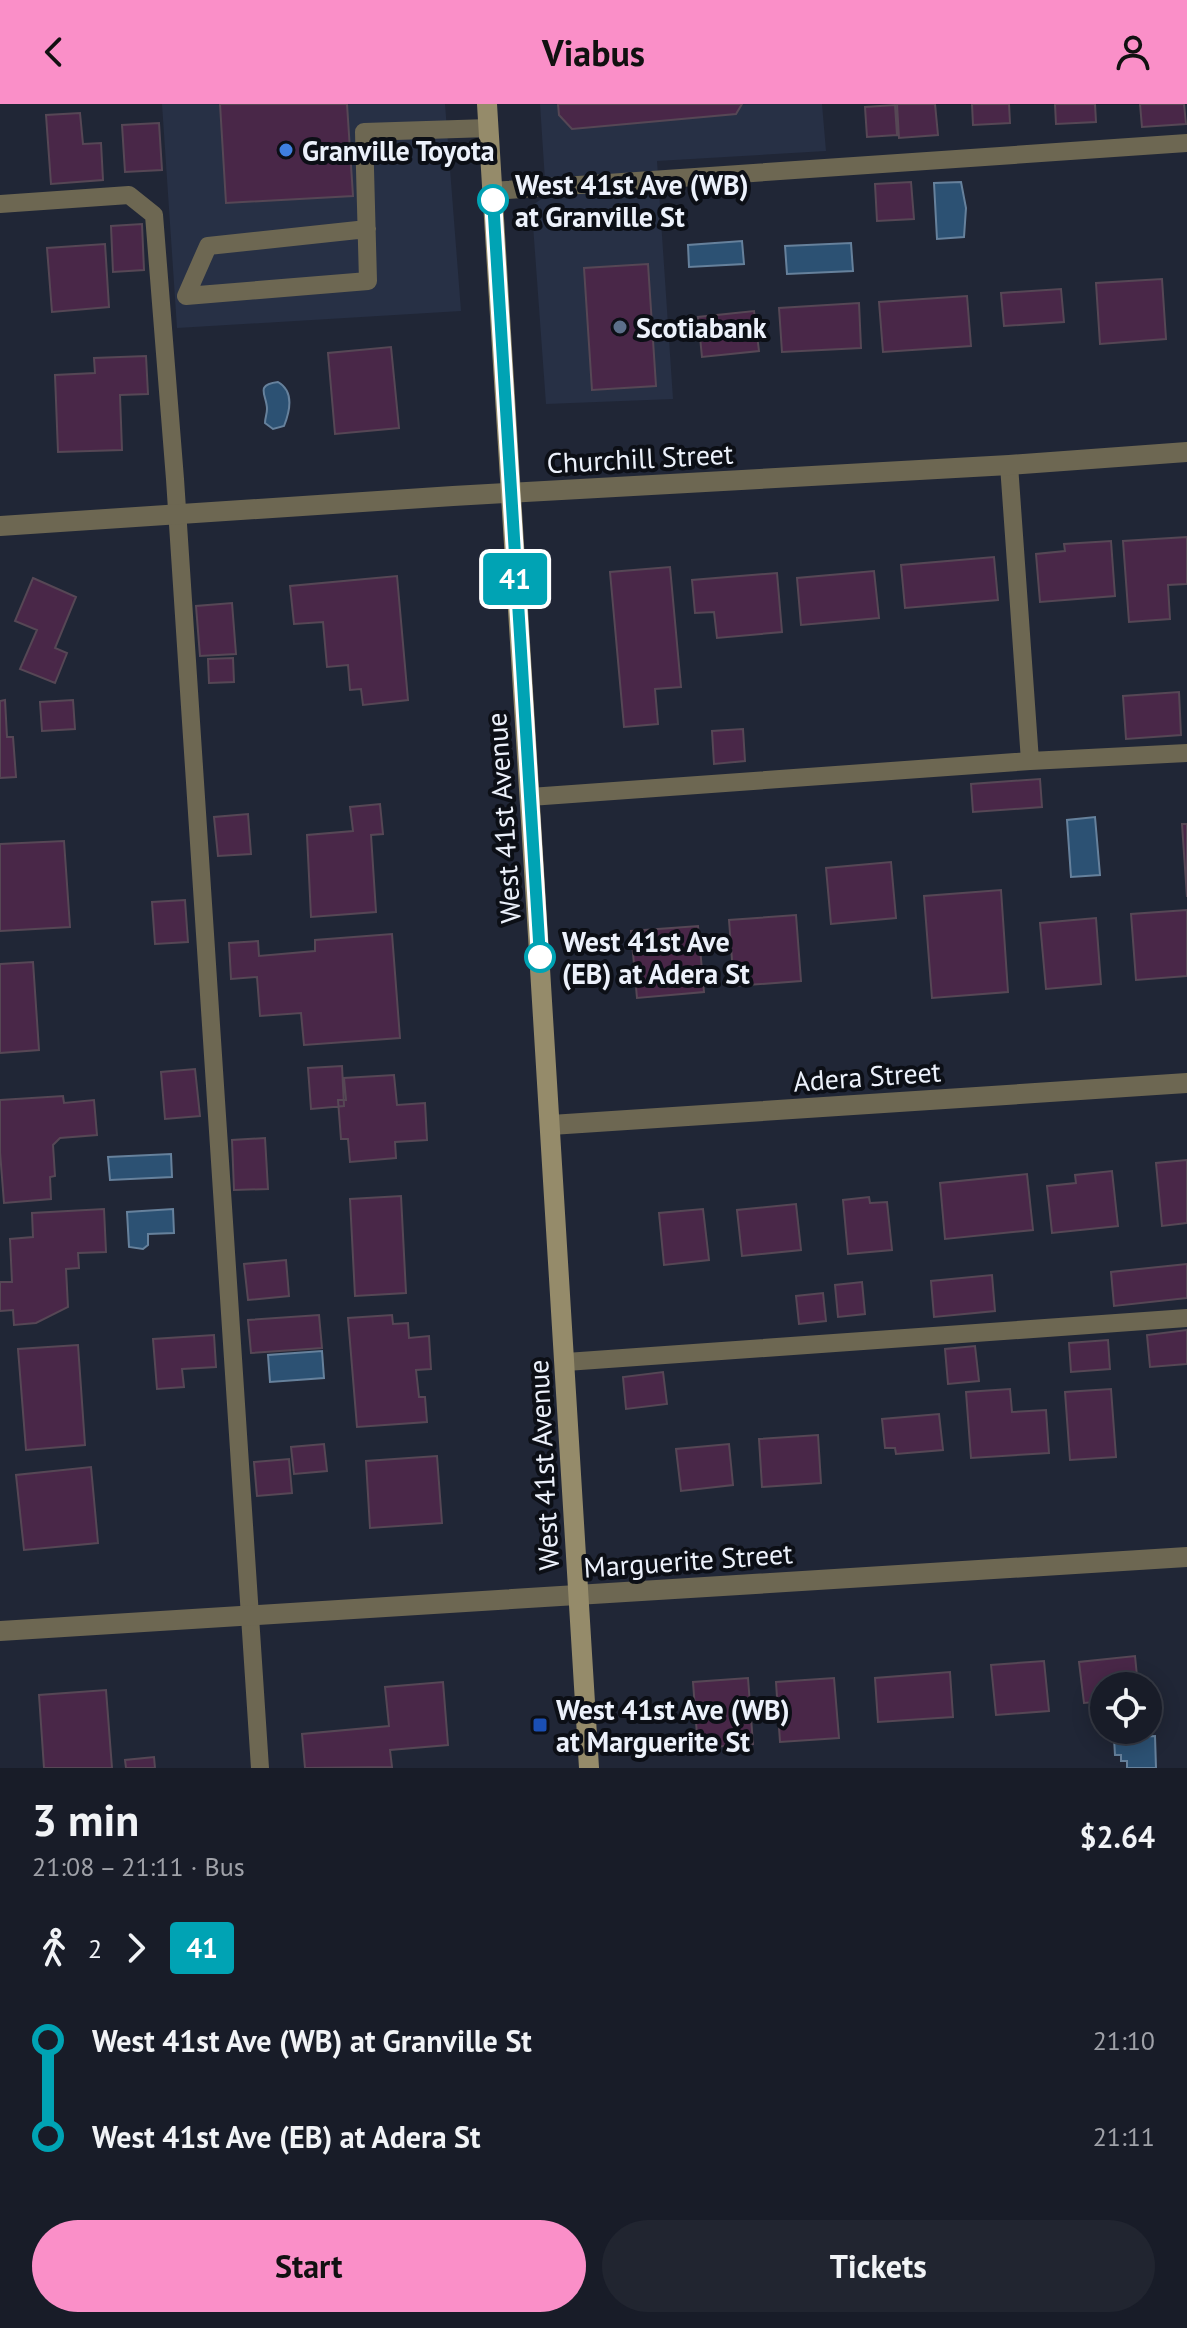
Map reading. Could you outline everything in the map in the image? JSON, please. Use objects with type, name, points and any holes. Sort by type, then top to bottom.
[{"type":"main road","name":"West 41st Avenue","points":[[487,104],[589,1768]]},
{"type":"street","name":"Churchill Street","points":[[0,526],[1187,452]]},
{"type":"street","name":"Adera Street","points":[[551,1125],[1187,1083]]},
{"type":"street","name":"Marguerite Street","points":[[0,1631],[1187,1557]]},
{"type":"lane","points":[[367,229],[208,246],[186,296],[368,281],[367,229],[364,132],[489,128]]},
{"type":"lane","points":[[492,191],[1187,143]]},
{"type":"lane","points":[[0,204],[129,195],[154,215],[177,514],[260,1768]]},
{"type":"lane","points":[[1009,465],[1030,761]]},
{"type":"lane","points":[[530,797],[1030,761],[1187,753]]},
{"type":"lane","points":[[566,1362],[1187,1318]]},
{"type":"shaded area","points":[[162,104],[445,104],[461,311],[177,328]]},
{"type":"shaded area","points":[[540,104],[822,104],[826,151],[657,161],[673,399],[546,404],[532,211],[534,204],[546,196]]},
{"type":"shaded area","points":[[961,182],[966,208],[964,237],[937,239],[934,183]]},
{"type":"shaded area","points":[[742,241],[744,264],[689,267],[688,245]]},
{"type":"shaded area","points":[[851,243],[853,271],[787,274],[785,246]]},
{"type":"shaded area","points":[[278,382],[287,391],[289,408],[284,426],[273,429],[265,423],[264,388]]},
{"type":"shaded area","points":[[1095,817],[1100,875],[1071,877],[1067,820]]},
{"type":"shaded area","points":[[171,1154],[172,1177],[110,1180],[108,1157]]},
{"type":"shaded area","points":[[173,1209],[174,1233],[148,1234],[148,1245],[143,1249],[129,1247],[127,1212]]},
{"type":"shaded area","points":[[322,1351],[324,1378],[270,1382],[268,1355]]},
{"type":"shaded area","points":[[1114,1744],[1155,1744],[1156,1768],[1127,1768],[1127,1761],[1121,1761],[1121,1755],[1115,1755]]},
{"type":"building","name":"Granville Toyota","points":[[220,104],[347,104],[353,196],[226,203]]},
{"type":"building","points":[[558,104],[742,104],[736,114],[572,129],[559,115]]},
{"type":"building","points":[[897,104],[935,104],[938,135],[899,138]]},
{"type":"building","points":[[972,104],[1009,104],[1010,123],[973,125]]},
{"type":"building","points":[[1055,104],[1095,104],[1096,122],[1056,124]]},
{"type":"building","points":[[1140,104],[1184,104],[1186,124],[1142,127]]},
{"type":"building","points":[[895,105],[897,135],[867,137],[865,107]]},
{"type":"building","points":[[80,113],[83,144],[101,143],[103,180],[51,184],[46,115]]},
{"type":"building","points":[[159,123],[162,170],[125,172],[122,125]]},
{"type":"building","points":[[911,182],[914,219],[877,221],[875,184]]},
{"type":"building","points":[[142,224],[144,270],[113,272],[111,226]]},
{"type":"building","points":[[105,244],[109,307],[52,312],[47,248]]},
{"type":"building","name":"Scotiabank","points":[[648,264],[656,386],[592,390],[584,268]]},
{"type":"building","points":[[1162,279],[1166,339],[1100,344],[1096,283]]},
{"type":"building","points":[[1061,289],[1064,322],[1004,326],[1001,293]]},
{"type":"building","points":[[967,296],[971,346],[883,352],[879,302]]},
{"type":"building","points":[[859,303],[861,348],[782,352],[779,308]]},
{"type":"building","points":[[754,311],[759,351],[702,357],[698,317]]},
{"type":"building","points":[[391,347],[399,428],[335,434],[328,353]]},
{"type":"building","points":[[146,356],[148,394],[120,395],[122,450],[58,452],[55,375],[95,373],[94,358]]},
{"type":"building","points":[[1187,537],[1187,584],[1168,585],[1170,619],[1129,622],[1123,541]]},
{"type":"building","points":[[1111,541],[1115,596],[1040,602],[1036,554],[1065,551],[1064,544]]},
{"type":"building","points":[[994,557],[998,600],[905,608],[901,565]]},
{"type":"building","points":[[670,567],[681,687],[655,689],[658,724],[624,727],[610,572]]},
{"type":"building","points":[[874,571],[879,618],[801,625],[797,578]]},
{"type":"building","points":[[777,573],[782,632],[717,638],[714,612],[695,613],[692,580]]},
{"type":"building","points":[[397,576],[408,700],[363,705],[361,689],[350,690],[348,665],[327,667],[323,622],[294,624],[290,586]]},
{"type":"building","points":[[33,578],[76,597],[55,648],[67,653],[55,683],[20,669],[37,630],[15,621]]},
{"type":"building","points":[[232,603],[236,654],[200,656],[196,606]]},
{"type":"building","points":[[233,658],[234,682],[209,683],[208,659]]},
{"type":"building","points":[[1179,692],[1181,735],[1126,739],[1123,696]]},
{"type":"building","points":[[5,700],[7,737],[13,737],[16,777],[0,778],[0,701]]},
{"type":"building","points":[[73,700],[75,729],[42,731],[40,702]]},
{"type":"building","points":[[743,729],[745,761],[714,764],[712,731]]},
{"type":"building","points":[[1040,779],[1042,807],[973,812],[971,784]]},
{"type":"building","points":[[380,804],[383,834],[371,835],[376,912],[311,917],[307,835],[353,831],[350,807]]},
{"type":"building","points":[[248,814],[251,854],[218,856],[214,817]]},
{"type":"building","points":[[1182,824],[1187,824],[1187,897]]},
{"type":"building","points":[[64,841],[70,927],[0,931],[0,844]]},
{"type":"building","points":[[891,862],[896,918],[831,924],[826,868]]},
{"type":"building","points":[[1001,890],[1008,992],[932,998],[924,896]]},
{"type":"building","points":[[185,900],[188,942],[155,944],[152,902]]},
{"type":"building","points":[[1187,910],[1187,976],[1136,980],[1131,914]]},
{"type":"building","points":[[796,915],[801,981],[734,986],[729,920]]},
{"type":"building","points":[[1096,918],[1101,984],[1046,989],[1040,923]]},
{"type":"building","points":[[698,926],[704,992],[637,998],[631,931]]},
{"type":"building","points":[[392,934],[400,1038],[304,1045],[301,1013],[260,1016],[257,977],[231,979],[229,943],[258,941],[259,956],[315,951],[315,940]]},
{"type":"building","points":[[33,962],[39,1050],[0,1053],[0,964]]},
{"type":"building","points":[[342,1066],[344,1106],[311,1109],[308,1068]]},
{"type":"building","points":[[195,1069],[200,1116],[165,1119],[161,1072]]},
{"type":"building","points":[[394,1075],[397,1105],[425,1103],[427,1140],[395,1142],[396,1158],[350,1162],[348,1139],[341,1139],[338,1100],[346,1100],[344,1078]]},
{"type":"building","points":[[63,1096],[64,1103],[94,1100],[97,1135],[60,1138],[53,1145],[55,1176],[50,1177],[51,1199],[4,1203],[0,1100]]},
{"type":"building","points":[[265,1138],[268,1189],[234,1190],[232,1140]]},
{"type":"building","points":[[1187,1160],[1187,1223],[1162,1226],[1156,1163]]},
{"type":"building","points":[[1112,1171],[1118,1226],[1052,1233],[1047,1186],[1076,1183],[1075,1175]]},
{"type":"building","points":[[1027,1174],[1033,1230],[945,1239],[940,1183]]},
{"type":"building","points":[[401,1196],[406,1293],[355,1296],[350,1199]]},
{"type":"building","points":[[869,1197],[870,1203],[887,1202],[892,1250],[848,1254],[843,1200]]},
{"type":"building","points":[[796,1204],[801,1250],[742,1256],[737,1210]]},
{"type":"building","points":[[104,1209],[106,1252],[78,1253],[79,1268],[66,1269],[68,1307],[36,1323],[14,1325],[13,1310],[0,1311],[0,1282],[12,1282],[10,1239],[33,1237],[32,1213]]},
{"type":"building","points":[[703,1209],[709,1260],[664,1265],[659,1213]]},
{"type":"building","points":[[286,1260],[289,1296],[248,1300],[244,1264]]},
{"type":"building","points":[[1187,1264],[1187,1298],[1114,1306],[1111,1272]]},
{"type":"building","points":[[992,1275],[995,1311],[934,1317],[931,1281]]},
{"type":"building","points":[[862,1282],[865,1314],[838,1317],[835,1285]]},
{"type":"building","points":[[823,1293],[826,1321],[799,1324],[796,1296]]},
{"type":"building","points":[[319,1315],[322,1348],[251,1353],[248,1320]]},
{"type":"building","points":[[392,1315],[393,1324],[408,1323],[409,1338],[429,1336],[431,1369],[416,1370],[419,1397],[425,1397],[427,1422],[357,1427],[348,1318]]},
{"type":"building","points":[[1187,1330],[1187,1364],[1150,1367],[1147,1335]]},
{"type":"building","points":[[214,1335],[216,1367],[182,1369],[184,1387],[157,1389],[153,1339]]},
{"type":"building","points":[[1108,1340],[1110,1369],[1071,1372],[1069,1343]]},
{"type":"building","points":[[78,1345],[85,1445],[26,1450],[18,1349]]},
{"type":"building","points":[[975,1346],[979,1381],[948,1384],[945,1349]]},
{"type":"building","points":[[663,1372],[667,1404],[626,1409],[623,1377]]},
{"type":"building","points":[[1010,1389],[1012,1412],[1046,1410],[1049,1453],[971,1458],[966,1392]]},
{"type":"building","points":[[1111,1389],[1116,1457],[1070,1460],[1065,1392]]},
{"type":"building","points":[[939,1414],[943,1450],[896,1454],[895,1448],[885,1448],[882,1419]]},
{"type":"building","points":[[818,1435],[821,1483],[762,1487],[759,1439]]},
{"type":"building","points":[[324,1444],[327,1471],[294,1474],[291,1447]]},
{"type":"building","points":[[729,1444],[733,1485],[681,1491],[676,1449]]},
{"type":"building","points":[[437,1456],[442,1523],[370,1528],[366,1461]]},
{"type":"building","points":[[289,1459],[292,1493],[257,1496],[254,1462]]},
{"type":"building","points":[[91,1467],[98,1543],[24,1550],[16,1475]]},
{"type":"building","points":[[1135,1656],[1137,1672],[1090,1672],[1090,1702],[1084,1703],[1079,1662]]},
{"type":"building","points":[[1044,1661],[1049,1711],[996,1715],[991,1665]]},
{"type":"building","points":[[950,1672],[953,1717],[878,1722],[875,1678]]},
{"type":"building","points":[[748,1678],[753,1744],[698,1748],[693,1682]]},
{"type":"building","points":[[834,1678],[839,1738],[780,1742],[776,1682]]},
{"type":"building","points":[[443,1682],[448,1745],[390,1750],[392,1767],[305,1768],[302,1734],[389,1726],[385,1687]]},
{"type":"building","points":[[106,1690],[112,1768],[44,1768],[39,1695]]},
{"type":"building","points":[[154,1757],[155,1768],[126,1768],[125,1760]]},
{"type":"bus line","name":"41","points":[[493,200],[540,957]]},
{"type":"place","name":"Granville Toyota","points":[[286,150]]},
{"type":"place","name":"West 41st Ave (WB) at Granville St","points":[[493,200]]},
{"type":"place","name":"Scotiabank","points":[[620,327]]},
{"type":"place","name":"West 41st Ave (EB) at Adera St","points":[[540,957]]},
{"type":"place","name":"West 41st Ave (WB) at Marguerite St","points":[[540,1725]]}]
